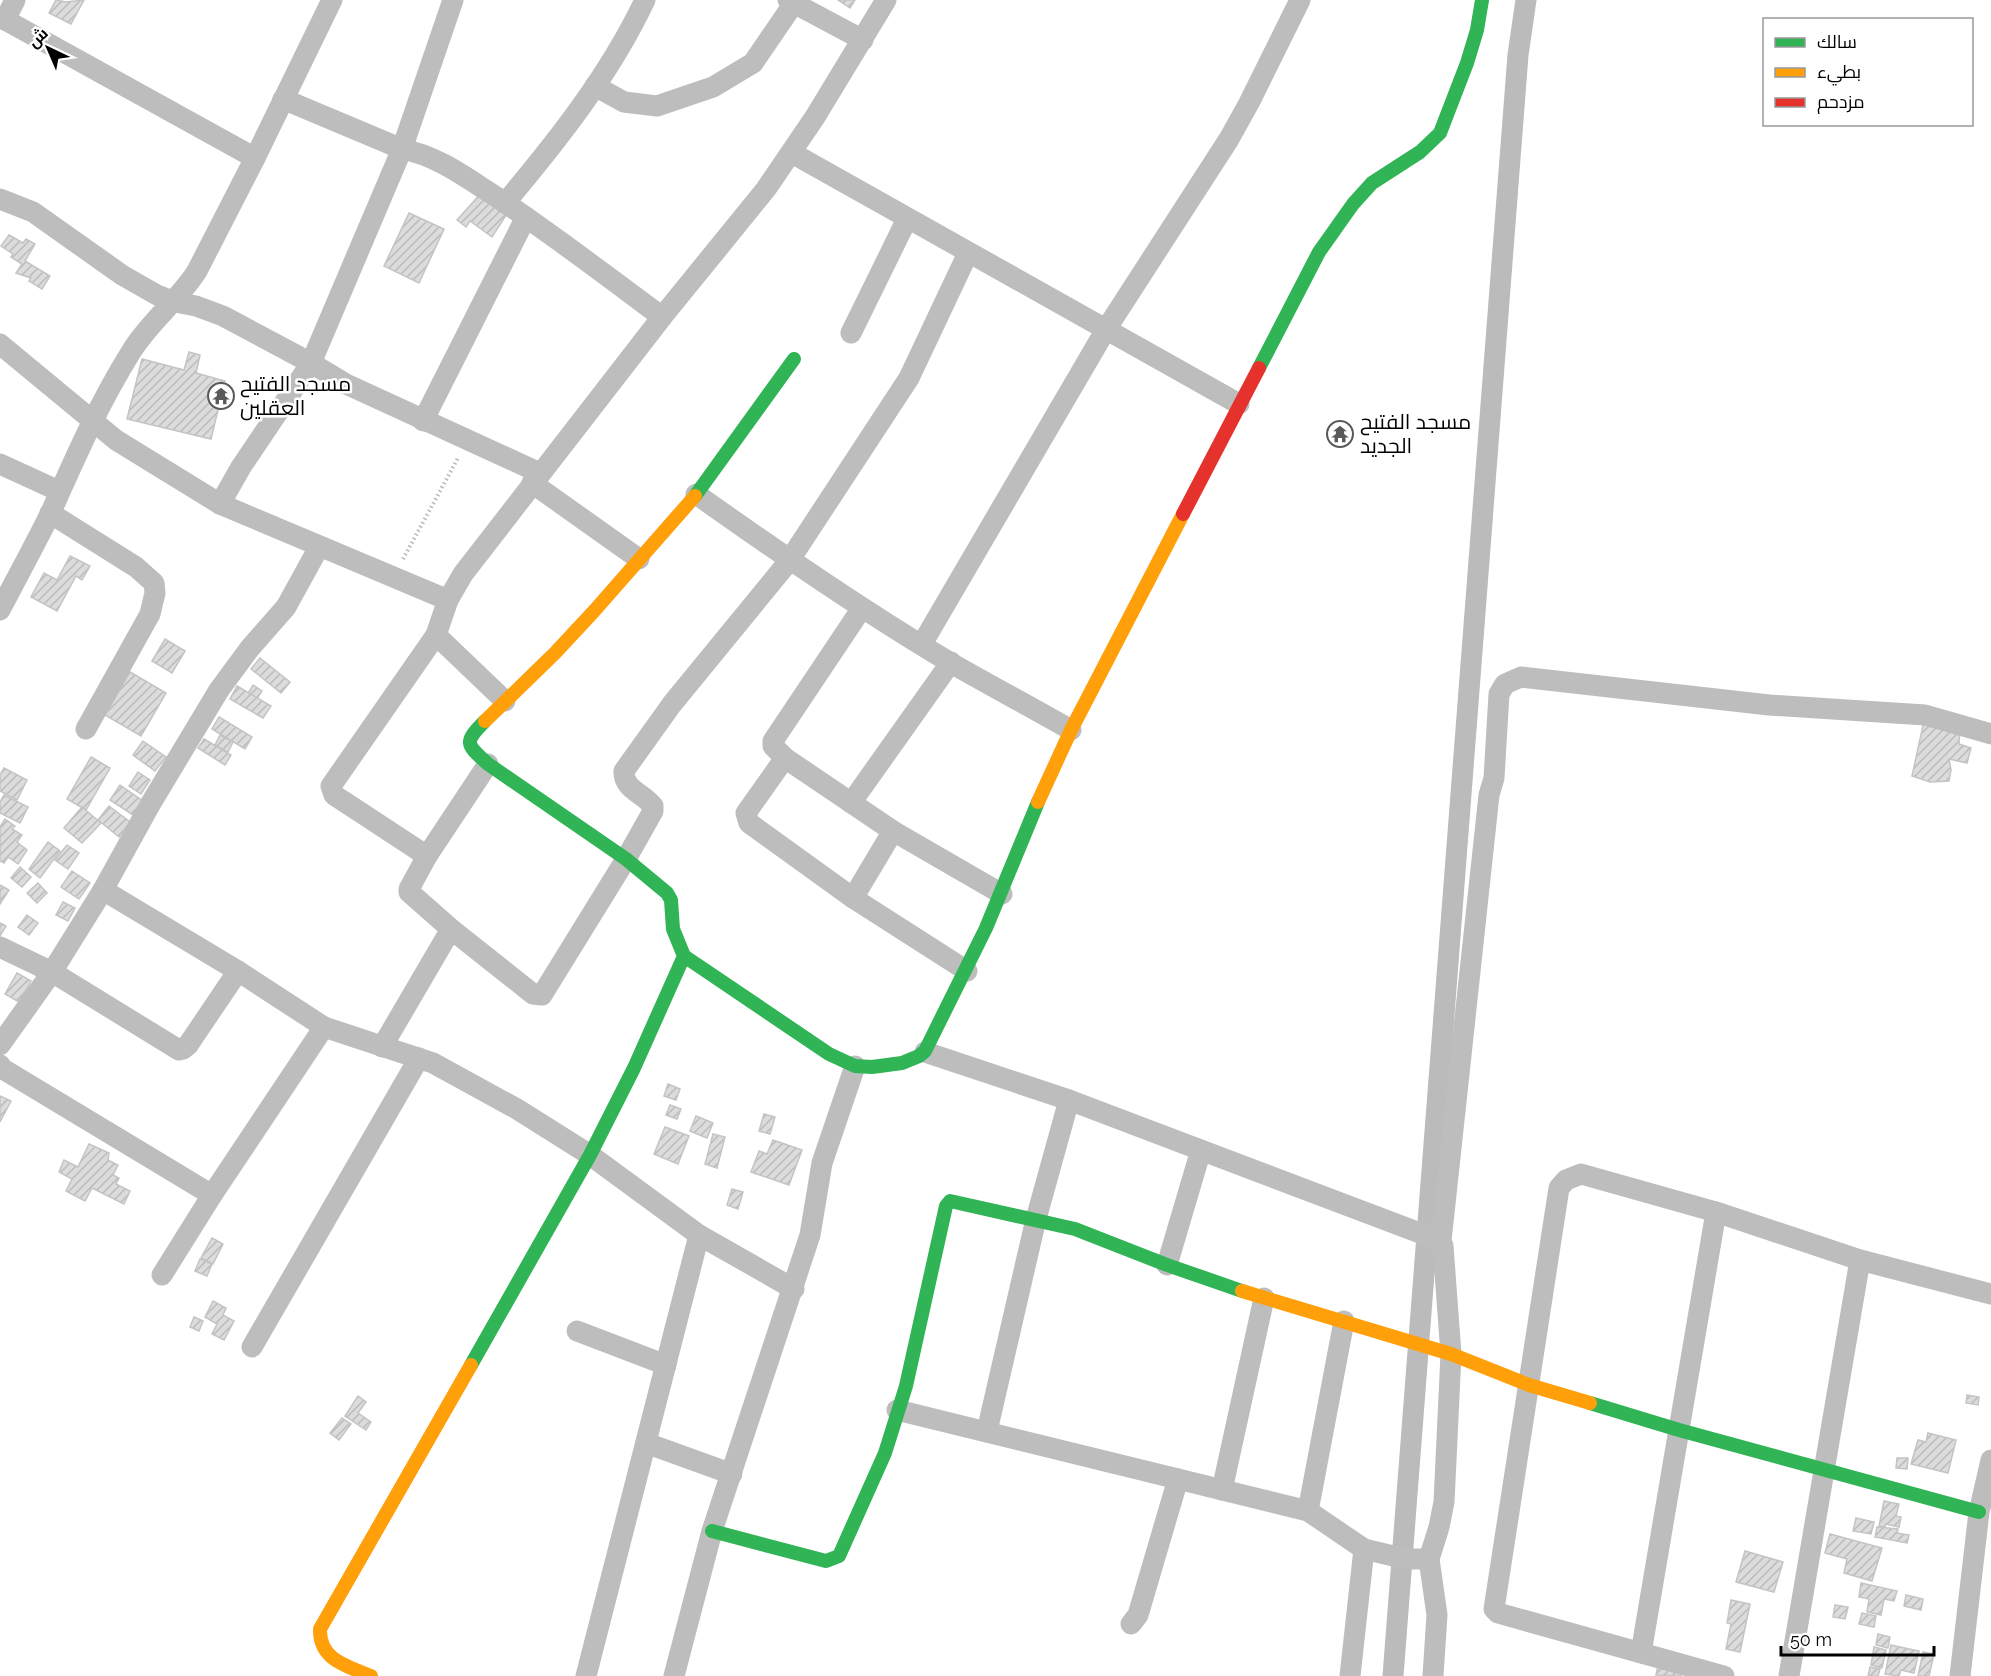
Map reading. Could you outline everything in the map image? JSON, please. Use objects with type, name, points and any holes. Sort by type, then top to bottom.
[{"type":"street","points":[[15,0],[3,19],[255,158]]},
{"type":"street","points":[[0,610],[50,513],[92,421],[137,343],[175,302],[197,271],[332,0]]},
{"type":"street","points":[[505,203],[553,146],[595,86],[634,25],[645,0]]},
{"type":"street","points":[[427,856],[334,795],[331,786],[436,635],[448,600],[476,557],[662,317],[766,189],[792,153],[886,0]]},
{"type":"street","points":[[922,644],[1105,331],[1229,139],[1300,0]]},
{"type":"street","points":[[794,359],[696,494],[555,653],[471,735],[469,741],[470,747],[488,764],[626,859],[670,896],[673,929],[684,956],[829,1054],[855,1066],[872,1068],[910,1060],[925,1052],[967,971],[1002,894],[1036,807],[1071,730],[1319,252],[1335,228],[1372,183],[1420,152],[1440,133],[1478,30],[1482,0]]},
{"type":"street","points":[[220,504],[241,467],[311,363],[402,149],[449,1]]},
{"type":"street","points":[[595,86],[624,102],[657,106],[713,87],[753,63],[791,2],[863,40]]},
{"type":"street","points":[[283,99],[402,149],[438,160],[526,217],[662,317]]},
{"type":"street","points":[[792,153],[1105,331],[1239,404]]},
{"type":"street","points":[[2,205],[33,213],[139,286],[175,302],[196,306],[223,316],[346,384],[466,441],[536,478],[639,559]]},
{"type":"street","points":[[423,421],[526,217]]},
{"type":"street","points":[[851,333],[907,219]]},
{"type":"street","points":[[488,764],[427,856],[409,892],[451,929],[533,994],[542,995],[626,859],[652,811],[653,806],[623,779],[624,771],[672,704],[789,561],[909,378],[968,253]]},
{"type":"street","points":[[0,344],[92,421],[140,456],[220,504],[448,600]]},
{"type":"street","points":[[0,464],[59,491]]},
{"type":"street","points":[[696,494],[789,561],[862,608],[1071,730]]},
{"type":"street","points":[[50,513],[136,567],[154,583],[155,593],[150,614],[86,729]]},
{"type":"street","points":[[0,1045],[52,972],[103,890],[151,803],[219,690],[244,655],[286,607],[319,547]]},
{"type":"street","points":[[862,608],[773,741],[775,750],[893,831],[1002,894]]},
{"type":"street","points":[[436,635],[506,701]]},
{"type":"street","points":[[850,803],[951,662]]},
{"type":"street","points":[[1433,1676],[1437,1615],[1429,1559],[1444,1502],[1451,1354],[1441,1241],[1489,795],[1494,778],[1499,694],[1504,684],[1521,676],[1769,705],[1925,715],[1991,734]]},
{"type":"street","points":[[785,758],[746,813],[749,822],[853,898],[967,971]]},
{"type":"street","points":[[853,898],[893,831]]},
{"type":"street","points":[[103,890],[324,1026],[419,1058],[455,1073],[491,1093],[590,1155],[699,1235],[794,1289]]},
{"type":"street","points":[[382,1047],[451,929]]},
{"type":"street","points":[[0,947],[52,972],[179,1050],[188,1045],[238,971]]},
{"type":"street","points":[[371,1676],[324,1652],[319,1642],[320,1629],[590,1155],[634,1068],[684,956]]},
{"type":"street","points":[[162,1275],[324,1026]]},
{"type":"street","points":[[925,1052],[1069,1100],[1441,1241]]},
{"type":"street","points":[[252,1347],[419,1058]]},
{"type":"street","points":[[0,1065],[3,1069],[212,1195]]},
{"type":"street","points":[[674,1676],[712,1531],[794,1289],[810,1235],[825,1152],[855,1066]]},
{"type":"street","points":[[987,1431],[1035,1219],[1069,1100]]},
{"type":"street","points":[[1167,1265],[1201,1150]]},
{"type":"street","points":[[1724,1676],[1498,1613],[1494,1609],[1559,1188],[1566,1180],[1581,1174],[1716,1212],[1860,1260],[1991,1294]]},
{"type":"street","points":[[712,1531],[826,1560],[839,1556],[885,1453],[915,1350],[948,1203],[954,1201],[1075,1229],[1167,1265],[1264,1298],[1451,1354],[1529,1385],[1679,1430],[1979,1512]]},
{"type":"street","points":[[1641,1653],[1716,1212]]},
{"type":"street","points":[[586,1676],[699,1235]]},
{"type":"street","points":[[1789,1676],[1860,1260]]},
{"type":"street","points":[[1222,1490],[1264,1298]]},
{"type":"street","points":[[1308,1511],[1344,1321]]},
{"type":"street","points":[[577,1331],[666,1365]]},
{"type":"street","points":[[897,1410],[1308,1511],[1364,1549],[1406,1559],[1429,1559]]},
{"type":"street","points":[[646,1443],[732,1474]]},
{"type":"street","points":[[1960,1676],[1979,1512],[1991,1460]]},
{"type":"street","points":[[1131,1624],[1138,1616],[1178,1479]]},
{"type":"street","points":[[1350,1676],[1364,1549]]},
{"type":"path","points":[[393,577],[466,441]]},
{"type":"building","points":[[56,0],[66,2],[84,0],[71,24],[49,13]]},
{"type":"building","points":[[838,0],[855,0],[850,8]]},
{"type":"building","points":[[484,190],[510,209],[492,237],[470,221],[466,227],[457,220]]},
{"type":"building","points":[[409,213],[444,229],[419,283],[384,266]]},
{"type":"building","points":[[9,235],[23,243],[26,239],[35,244],[25,261],[50,276],[42,289],[29,281],[31,278],[16,273],[22,264],[11,257],[13,254],[1,246]]},
{"type":"building","points":[[189,352],[200,355],[196,373],[225,381],[211,439],[127,419],[142,359],[184,370]]},
{"type":"building","points":[[70,556],[90,566],[82,580],[76,576],[57,611],[31,597],[44,573],[57,580]]},
{"type":"building","points":[[165,639],[185,651],[172,673],[152,661]]},
{"type":"building","points":[[260,658],[290,682],[281,693],[251,669]]},
{"type":"building","points":[[130,672],[166,693],[141,736],[105,715]]},
{"type":"building","points":[[253,685],[262,691],[250,710],[241,705]]},
{"type":"building","points":[[237,686],[271,706],[263,718],[230,699]]},
{"type":"building","points":[[219,717],[252,737],[245,749],[212,729]]},
{"type":"building","points":[[1924,721],[1960,728],[1959,744],[1971,748],[1967,763],[1949,759],[1951,770],[1949,781],[1930,782],[1912,776]]},
{"type":"building","points":[[220,735],[233,742],[228,752],[215,745]]},
{"type":"building","points":[[204,739],[231,755],[225,765],[198,748]]},
{"type":"building","points":[[143,741],[166,757],[155,771],[133,755]]},
{"type":"building","points":[[91,757],[110,768],[86,810],[67,799]]},
{"type":"building","points":[[4,768],[27,780],[17,800],[0,791],[0,775]]},
{"type":"building","points":[[138,772],[150,780],[141,794],[129,786]]},
{"type":"building","points":[[120,785],[143,801],[133,815],[110,800]]},
{"type":"building","points":[[4,795],[28,807],[20,823],[0,813],[0,802]]},
{"type":"building","points":[[109,806],[130,822],[119,837],[98,820]]},
{"type":"building","points":[[82,807],[101,823],[82,843],[64,828]]},
{"type":"building","points":[[5,819],[15,826],[12,829],[22,835],[17,842],[27,850],[18,864],[8,857],[4,863],[0,861],[0,827]]},
{"type":"building","points":[[48,842],[60,851],[40,878],[29,869]]},
{"type":"building","points":[[67,845],[79,853],[68,869],[55,860]]},
{"type":"building","points":[[20,867],[31,877],[22,887],[11,878]]},
{"type":"building","points":[[72,871],[90,883],[79,899],[61,887]]},
{"type":"building","points":[[38,883],[47,893],[37,903],[27,893]]},
{"type":"building","points":[[0,885],[9,890],[0,904]]},
{"type":"building","points":[[63,902],[75,908],[68,921],[56,915]]},
{"type":"building","points":[[27,915],[38,923],[29,935],[18,927]]},
{"type":"building","points":[[0,923],[6,926],[0,936]]},
{"type":"building","points":[[17,973],[31,981],[19,1002],[5,994]]},
{"type":"building","points":[[668,1084],[680,1089],[676,1100],[664,1096]]},
{"type":"building","points":[[0,1096],[11,1101],[0,1122]]},
{"type":"building","points":[[670,1105],[681,1109],[677,1119],[666,1115]]},
{"type":"building","points":[[764,1114],[775,1117],[770,1134],[759,1131]]},
{"type":"building","points":[[696,1116],[713,1123],[707,1138],[690,1131]]},
{"type":"building","points":[[665,1127],[689,1136],[678,1164],[654,1154]]},
{"type":"building","points":[[713,1134],[725,1137],[717,1168],[705,1164]]},
{"type":"building","points":[[773,1140],[802,1150],[789,1185],[751,1172],[759,1151],[767,1154]]},
{"type":"building","points":[[89,1144],[109,1153],[108,1160],[118,1165],[113,1175],[119,1178],[116,1184],[130,1191],[124,1204],[92,1188],[85,1201],[66,1191],[72,1179],[59,1172],[64,1160],[78,1167]]},
{"type":"building","points":[[732,1189],[743,1192],[738,1209],[727,1205]]},
{"type":"building","points":[[212,1238],[223,1244],[213,1264],[201,1258]]},
{"type":"building","points":[[200,1259],[212,1264],[207,1276],[195,1271]]},
{"type":"building","points":[[213,1301],[226,1308],[223,1315],[234,1321],[224,1340],[212,1334],[217,1324],[205,1317]]},
{"type":"building","points":[[194,1317],[203,1321],[199,1331],[190,1327]]},
{"type":"building","points":[[1967,1395],[1979,1397],[1978,1405],[1966,1403]]},
{"type":"building","points":[[358,1396],[366,1402],[358,1413],[371,1422],[366,1430],[345,1416]]},
{"type":"building","points":[[342,1418],[351,1424],[339,1440],[330,1433]]},
{"type":"building","points":[[1928,1433],[1956,1440],[1948,1473],[1911,1464],[1918,1440],[1926,1442]]},
{"type":"building","points":[[1897,1458],[1908,1458],[1907,1469],[1896,1468]]},
{"type":"building","points":[[1884,1501],[1899,1504],[1896,1516],[1901,1517],[1899,1527],[1886,1524],[1885,1527],[1879,1526]]},
{"type":"building","points":[[1856,1518],[1874,1522],[1871,1534],[1853,1531]]},
{"type":"building","points":[[1877,1527],[1898,1529],[1897,1533],[1909,1535],[1907,1543],[1875,1537]]},
{"type":"building","points":[[1830,1534],[1882,1548],[1872,1581],[1844,1573],[1847,1559],[1825,1553]]},
{"type":"building","points":[[1745,1551],[1783,1562],[1774,1592],[1736,1582]]},
{"type":"building","points":[[1861,1583],[1897,1591],[1894,1601],[1884,1599],[1881,1615],[1867,1612],[1869,1599],[1859,1597]]},
{"type":"building","points":[[1906,1595],[1923,1599],[1921,1610],[1904,1606]]},
{"type":"building","points":[[1731,1600],[1750,1604],[1740,1652],[1726,1649],[1731,1624],[1727,1623]]},
{"type":"building","points":[[1835,1605],[1848,1607],[1845,1619],[1833,1617]]},
{"type":"building","points":[[1862,1613],[1876,1616],[1874,1627],[1859,1624]]},
{"type":"building","points":[[1878,1634],[1890,1637],[1888,1648],[1876,1645]]},
{"type":"building","points":[[1891,1645],[1919,1651],[1914,1673],[1901,1670],[1899,1676],[1885,1674]]},
{"type":"building","points":[[1874,1647],[1886,1650],[1882,1668],[1871,1665]]},
{"type":"building","points":[[1923,1652],[1934,1654],[1929,1676],[1918,1676]]},
{"type":"building","points":[[1658,1665],[1682,1669],[1681,1676],[1656,1675]]},
{"type":"building","points":[[1870,1667],[1880,1669],[1878,1676],[1868,1676]]},
{"type":"waterway","points":[[1393,1676],[1518,55],[1526,0]]},
{"type":"traffic: fast","points":[[1259,368],[1319,252],[1353,204],[1372,183],[1420,152],[1440,133],[1467,63],[1477,30],[1482,0]]},
{"type":"traffic: fast","points":[[695,496],[794,359]]},
{"type":"traffic: fast","points":[[471,1365],[590,1155],[634,1068],[684,956],[673,929],[671,900],[667,893],[626,859],[488,764],[470,743],[473,734],[485,721]]},
{"type":"traffic: fast","points":[[684,956],[829,1054],[855,1066],[872,1067],[902,1063],[919,1056],[925,1051],[986,928],[1038,802]]},
{"type":"traffic: fast","points":[[712,1531],[826,1561],[839,1556],[885,1453],[906,1386],[946,1206],[950,1201],[1075,1229],[1242,1291]]},
{"type":"traffic: fast","points":[[1590,1403],[1679,1430],[1979,1512]]},
{"type":"traffic: slow","points":[[485,721],[555,653],[695,496]]},
{"type":"traffic: slow","points":[[1038,802],[1071,730],[1183,514]]},
{"type":"traffic: slow","points":[[1242,1291],[1451,1354],[1529,1385],[1590,1403]]},
{"type":"traffic: slow","points":[[371,1676],[344,1665],[329,1655],[321,1640],[320,1629],[471,1365]]},
{"type":"traffic: jam","points":[[1183,514],[1259,368]]},
{"type":"place","name":"مسجد الفتيح العقلين","points":[[221,396]]},
{"type":"place","name":"مسجد الفتيح الجديد","points":[[1340,434]]}]
